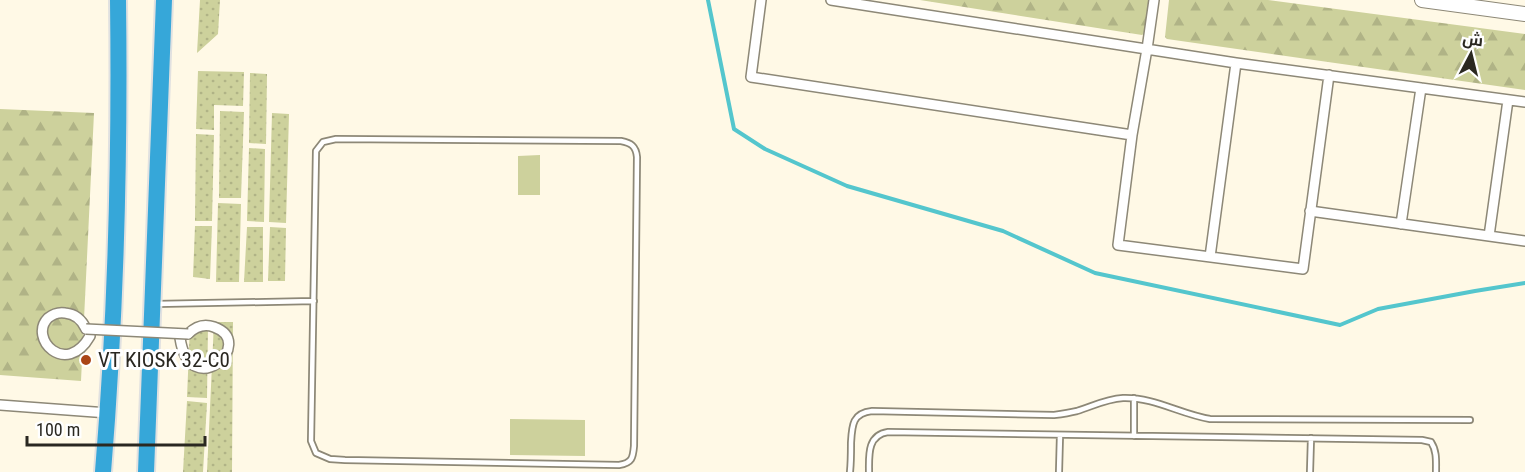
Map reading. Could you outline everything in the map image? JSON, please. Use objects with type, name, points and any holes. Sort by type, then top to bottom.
[{"type":"highway","points":[[103,472],[115,262],[119,96],[118,0]]},
{"type":"highway","points":[[146,472],[164,0]]},
{"type":"main road","points":[[1422,0],[1525,14]]},
{"type":"street","points":[[761,0],[751,77],[1131,135]]},
{"type":"street","points":[[831,0],[884,4],[1236,63],[1525,102]]},
{"type":"street","points":[[1154,0],[1131,135],[1118,245],[1303,269],[1329,75]]},
{"type":"street","points":[[1210,257],[1236,63]]},
{"type":"street","points":[[1401,224],[1421,88]]},
{"type":"street","points":[[1489,236],[1508,100]]},
{"type":"street","points":[[1310,211],[1525,241]]},
{"type":"street","points":[[90,336],[80,350],[65,355],[58,354],[46,344],[42,330],[53,315],[61,312],[76,316],[86,329],[188,334],[194,328],[214,327],[224,334],[228,345],[227,352],[218,364],[203,368],[196,366],[185,356],[180,338]]},
{"type":"street","points":[[0,405],[108,413]]},
{"type":"lane","points":[[348,139],[621,141],[631,144],[636,151],[634,447],[632,459],[627,464],[357,461],[323,457],[316,453],[311,441],[314,301],[316,151],[323,142],[348,139]]},
{"type":"lane","points":[[153,304],[314,301]]},
{"type":"lane","points":[[1134,398],[1134,436]]},
{"type":"lane","points":[[850,472],[852,426],[857,417],[866,412],[1054,415],[1077,411],[1110,400],[1134,398],[1154,401],[1184,413],[1210,419],[1470,420]]},
{"type":"lane","points":[[869,472],[870,448],[875,438],[884,433],[1427,440],[1431,442],[1435,450],[1436,472]]},
{"type":"lane","points":[[1059,472],[1060,435]]},
{"type":"lane","points":[[1310,472],[1311,438]]},
{"type":"green space","points":[[200,0],[220,0],[218,34],[197,53]]},
{"type":"green space","points":[[920,0],[1149,0],[1145,33],[1142,35]]},
{"type":"green space","points":[[1169,0],[1268,0],[1525,34],[1525,90],[1167,39],[1165,37]]},
{"type":"green space","points":[[198,71],[244,72],[243,106],[214,105],[214,130],[196,129]]},
{"type":"green space","points":[[250,73],[267,74],[266,144],[249,143]]},
{"type":"green space","points":[[0,109],[94,113],[81,381],[0,375]]},
{"type":"green space","points":[[220,111],[244,112],[241,198],[219,198]]},
{"type":"green space","points":[[272,113],[289,114],[286,223],[269,222]]},
{"type":"green space","points":[[196,134],[214,135],[212,221],[195,221]]},
{"type":"green space","points":[[249,148],[265,149],[264,222],[247,221]]},
{"type":"green space","points":[[540,155],[540,195],[518,195],[518,156]]},
{"type":"green space","points":[[218,203],[241,204],[239,282],[216,282]]},
{"type":"green space","points":[[195,226],[212,226],[210,279],[193,277]]},
{"type":"green space","points":[[247,227],[263,227],[263,282],[244,282]]},
{"type":"green space","points":[[270,227],[286,228],[285,281],[268,281]]},
{"type":"green space","points":[[214,322],[233,322],[232,472],[207,472]]},
{"type":"green space","points":[[190,326],[208,326],[207,398],[187,397]]},
{"type":"green space","points":[[187,401],[207,403],[203,472],[183,472]]},
{"type":"green space","points":[[510,419],[585,420],[585,456],[510,455]]},
{"type":"waterway","points":[[708,0],[734,129],[765,149],[847,186],[1003,231],[1095,273],[1340,325],[1378,309],[1525,283]]},
{"type":"place","name":"VT KIOSK 32-C0","points":[[86,360]]}]
